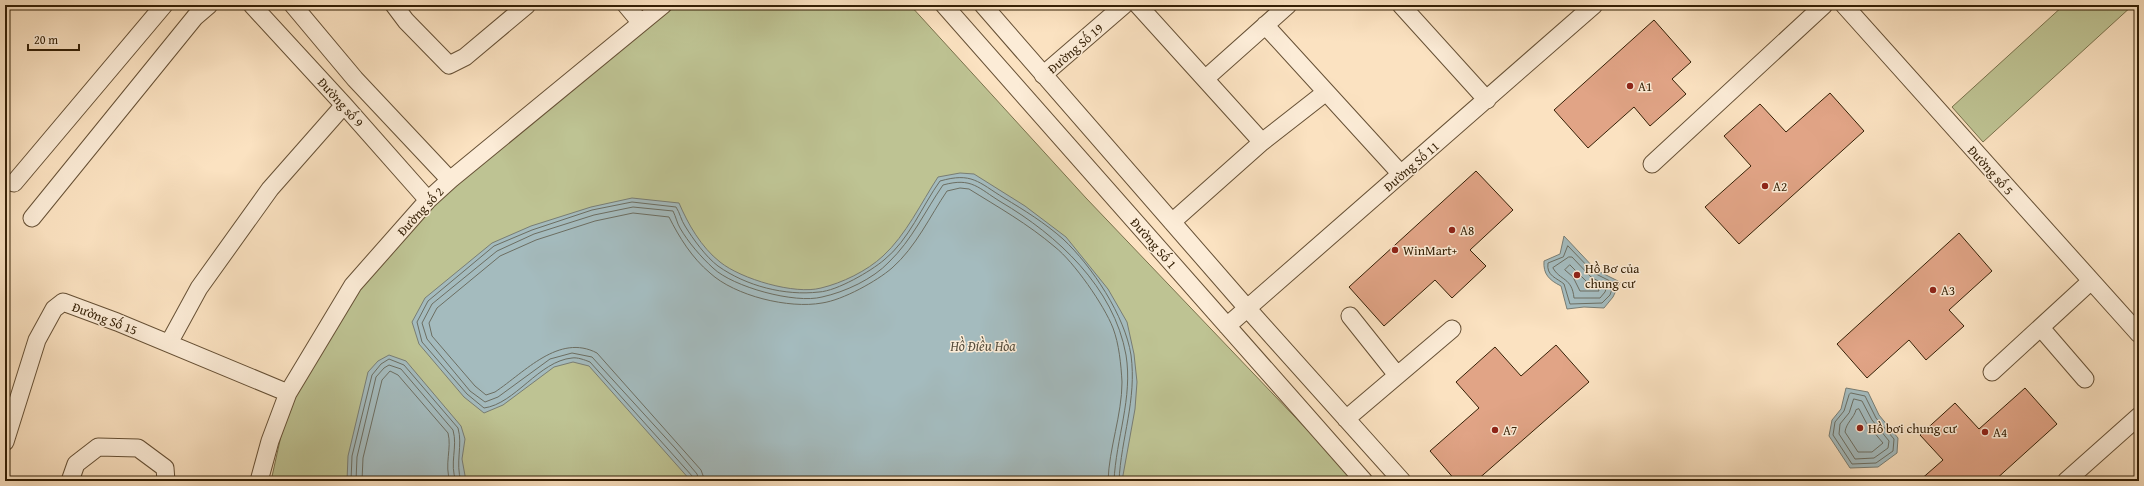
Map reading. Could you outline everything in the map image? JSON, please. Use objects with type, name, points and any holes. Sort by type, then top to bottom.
[{"type":"street","points":[[14,182],[164,5]]},
{"type":"street","points":[[32,218],[195,18],[209,5]]},
{"type":"street","name":"Đường số 9","points":[[252,5],[344,104],[428,200]]},
{"type":"street","name":"Đường số 9","points":[[293,5],[355,79],[450,180]]},
{"type":"street","points":[[394,5],[406,21],[449,65],[465,57],[527,5]]},
{"type":"street","points":[[626,5],[641,23]]},
{"type":"street","name":"Đường số 2","points":[[259,481],[270,441],[288,393],[353,285],[428,200],[450,180],[663,5]]},
{"type":"street","name":"Đường Số 1","points":[[944,5],[1364,481]]},
{"type":"street","points":[[983,5],[1246,308],[1402,481]]},
{"type":"street","name":"Đường Số 19","points":[[1043,75],[1124,5]]},
{"type":"street","points":[[1138,5],[1262,142]]},
{"type":"street","points":[[1205,79],[1288,5]]},
{"type":"street","points":[[1401,5],[1487,100]]},
{"type":"street","name":"Đường Số 11","points":[[1227,326],[1594,5]]},
{"type":"street","points":[[1652,164],[1824,5]]},
{"type":"street","name":"Đường số 5","points":[[1844,5],[2139,334]]},
{"type":"street","points":[[1265,25],[1401,174]]},
{"type":"street","points":[[1172,222],[1262,142],[1326,92]]},
{"type":"street","points":[[168,344],[199,288],[270,189],[344,104]]},
{"type":"street","points":[[1992,372],[2091,281]]},
{"type":"street","name":"Đường Số 15","points":[[5,442],[37,340],[54,309],[63,302],[288,393]]},
{"type":"street","points":[[1350,316],[1397,375]]},
{"type":"street","points":[[2041,328],[2085,379]]},
{"type":"street","points":[[1346,419],[1452,329]]},
{"type":"street","points":[[2066,481],[2139,416]]},
{"type":"street","points":[[70,481],[76,464],[98,447],[138,448],[165,468],[166,481]]},
{"type":"green space","points":[[663,5],[910,5],[1086,198],[1356,481],[271,481],[290,395],[355,287],[452,182]]},
{"type":"green space","points":[[2064,5],[2133,5],[1983,142],[1952,107]]},
{"type":"water","name":"Hồ Điều Hòa","points":[[960,173],[974,174],[1025,206],[1066,237],[1108,289],[1127,322],[1134,354],[1137,382],[1135,409],[1122,481],[691,481],[589,366],[573,362],[554,367],[503,405],[484,413],[464,397],[419,344],[412,322],[425,298],[492,243],[531,226],[591,207],[632,198],[679,203],[691,227],[713,256],[729,268],[741,274],[754,280],[783,287],[810,290],[821,288],[854,276],[870,267],[891,248],[899,238],[938,177]]},
{"type":"water","name":"Hồ Bơ của chung cư","points":[[1564,236],[1596,270],[1620,282],[1613,297],[1604,308],[1584,307],[1567,309],[1561,286],[1550,279],[1546,273],[1544,261],[1560,254]]},
{"type":"water","points":[[389,355],[406,361],[461,426],[465,439],[462,459],[466,481],[347,481],[348,456],[368,372],[378,361]]},
{"type":"water","name":"Hồ bơi chung cư","points":[[1846,388],[1868,392],[1879,415],[1898,438],[1897,453],[1878,467],[1850,468],[1829,436],[1832,420],[1841,409]]},
{"type":"building","name":"A1","points":[[1654,20],[1691,62],[1672,79],[1686,94],[1650,126],[1634,107],[1588,148],[1554,110]]},
{"type":"building","name":"A2","points":[[1830,93],[1864,131],[1739,244],[1705,207],[1751,166],[1724,136],[1760,104],[1786,132]]},
{"type":"building","name":"A8","points":[[1476,171],[1513,210],[1470,250],[1486,266],[1452,298],[1435,280],[1384,326],[1349,287]]},
{"type":"building","name":"A3","points":[[1959,233],[1992,271],[1949,310],[1964,326],[1926,360],[1909,340],[1867,378],[1837,344]]},
{"type":"building","name":"A7","points":[[1556,345],[1589,382],[1476,481],[1456,481],[1430,451],[1479,408],[1456,382],[1495,347],[1521,376]]},
{"type":"building","name":"A4","points":[[2025,388],[2057,424],[1994,481],[1919,481],[1943,460],[1920,435],[1955,403],[1979,429]]},
{"type":"place","name":"A1","points":[[1630,86]]},
{"type":"place","name":"A2","points":[[1765,186]]},
{"type":"place","name":"A8","points":[[1452,230]]},
{"type":"place","name":"WinMart+","points":[[1395,250]]},
{"type":"place","name":"Hồ Bơ của chung cư","points":[[1577,275]]},
{"type":"place","name":"A3","points":[[1933,290]]},
{"type":"place","name":"Hồ bơi chung cư","points":[[1860,428]]},
{"type":"place","name":"A7","points":[[1495,430]]},
{"type":"place","name":"A4","points":[[1985,432]]}]
